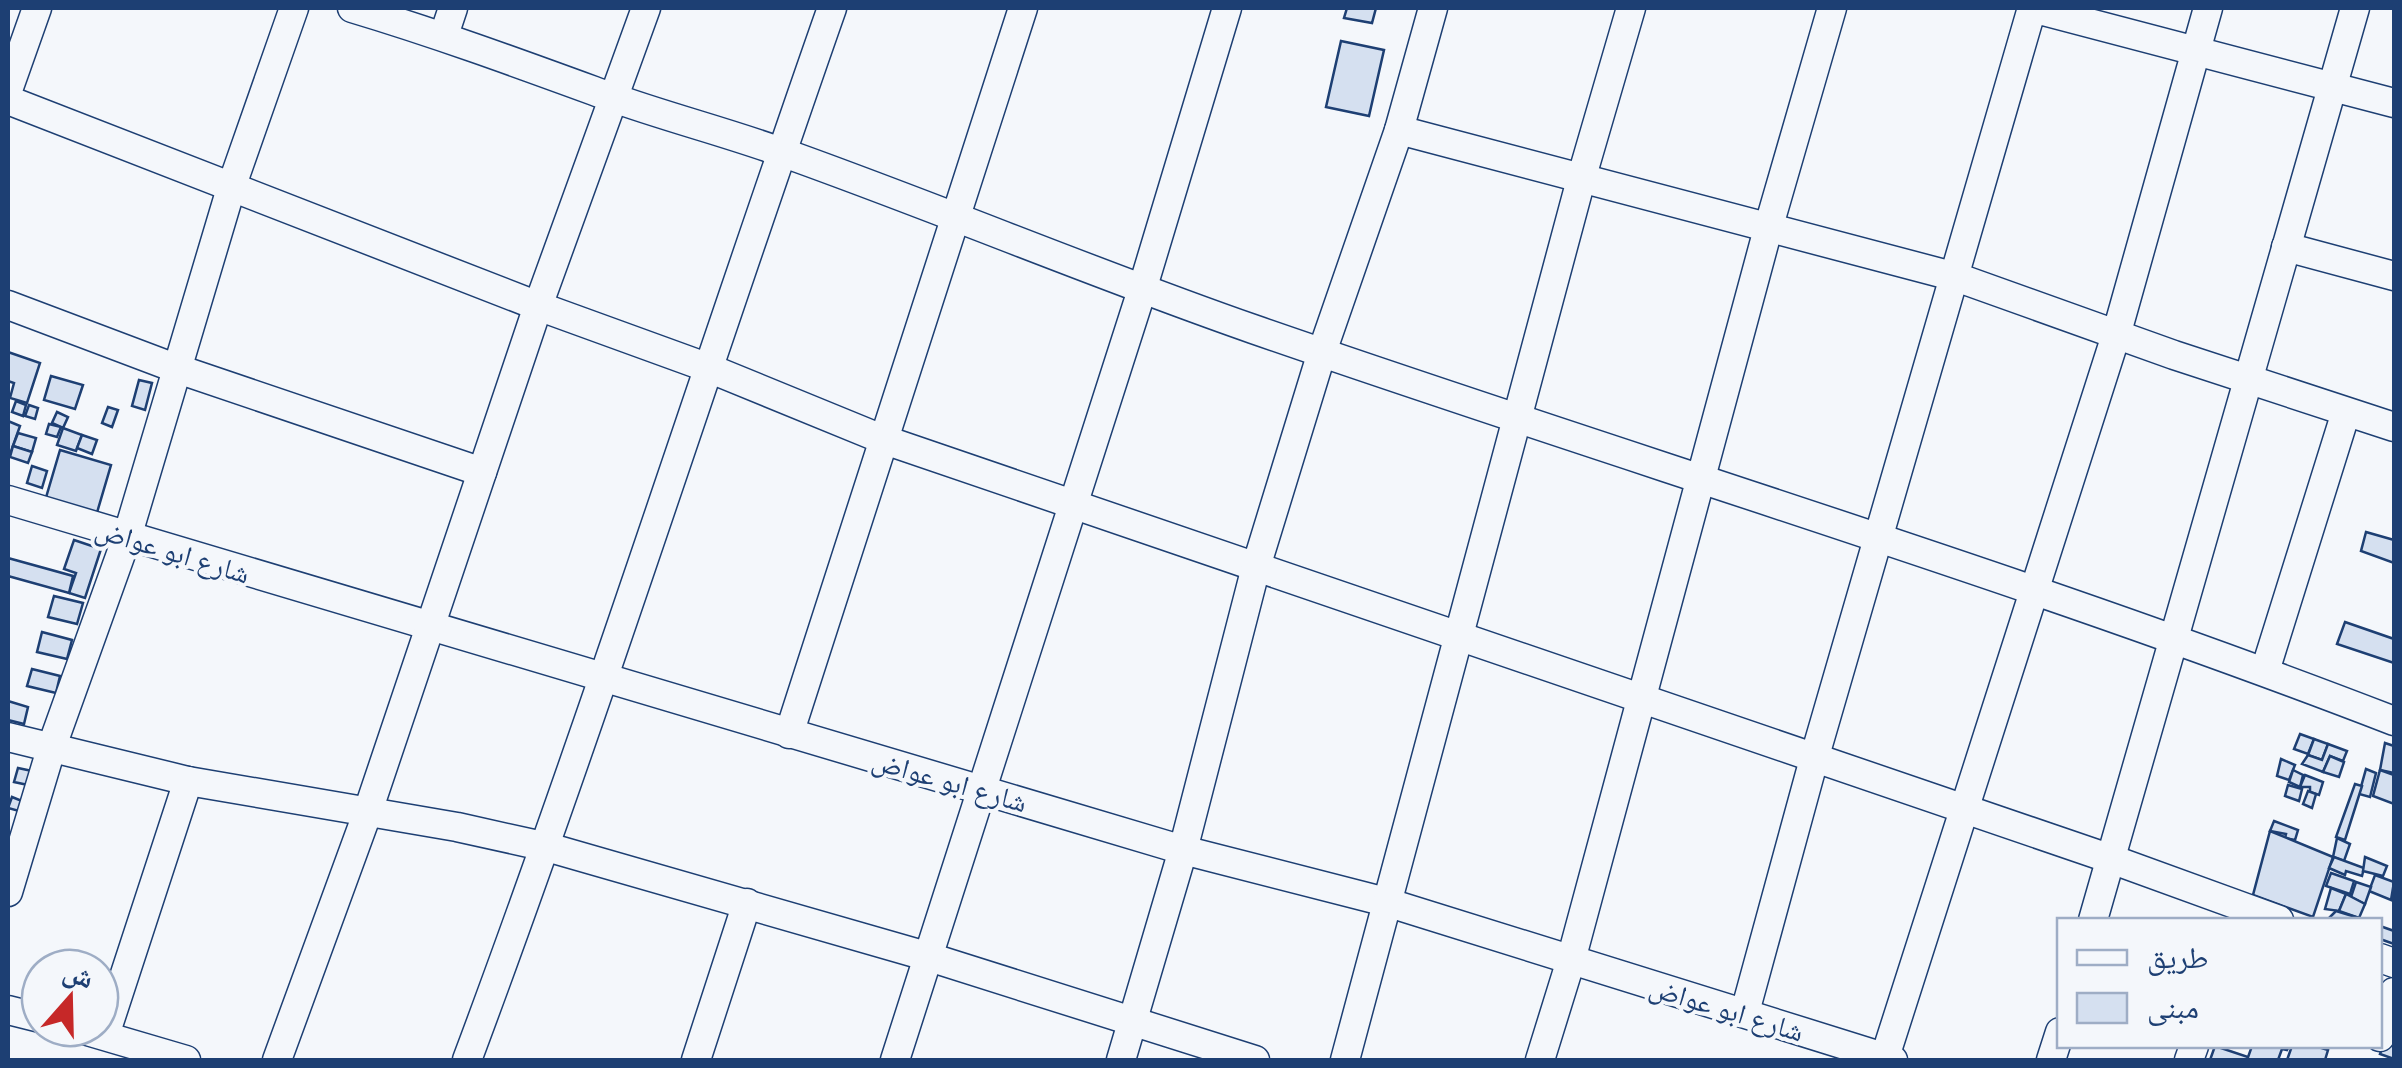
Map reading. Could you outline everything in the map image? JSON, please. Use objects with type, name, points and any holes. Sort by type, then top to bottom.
[{"type":"street","points":[[8,90],[37,8]]},
{"type":"street","points":[[8,892],[52,746],[127,537],[232,184],[294,8]]},
{"type":"street","points":[[352,8],[444,35],[615,98],[781,152],[1142,290],[1519,420],[2034,588],[2394,721]]},
{"type":"street","points":[[444,35],[452,8]]},
{"type":"street","points":[[277,1060],[367,814],[538,306],[646,8]]},
{"type":"street","points":[[467,1060],[547,847],[706,367],[832,8]]},
{"type":"street","points":[[790,734],[1023,8]]},
{"type":"street","points":[[894,1060],[1074,506],[1226,8]]},
{"type":"street","points":[[1121,1060],[1182,850],[1256,567],[1322,352],[1399,130],[1433,8]]},
{"type":"street","points":[[1344,1060],[1582,176],[1631,8]]},
{"type":"street","points":[[1540,1060],[1571,960],[1768,228],[1832,8]]},
{"type":"street","points":[[1744,1012],[2032,8],[2394,104]]},
{"type":"street","points":[[1887,1060],[2117,332],[2208,8]]},
{"type":"street","points":[[2094,918],[2355,8]]},
{"type":"street","points":[[8,100],[538,306],[706,367],[882,439],[2111,859],[2237,913],[2266,918]]},
{"type":"street","points":[[1399,130],[1956,277],[2394,427]]},
{"type":"street","points":[[2286,248],[2394,276]]},
{"type":"street","points":[[8,304],[175,368],[482,472]]},
{"type":"street","points":[[2265,671],[2346,412]]},
{"type":"street","name":"شارع ابو عواض","points":[[8,500],[1182,850],[1386,902],[1887,1060]]},
{"type":"street","points":[[8,737],[188,780],[457,827],[547,847],[926,956],[1255,1060]]},
{"type":"street","points":[[120,957],[188,780]]},
{"type":"street","points":[[696,1060],[747,903]]},
{"type":"street","points":[[2382,1031],[2394,992]]},
{"type":"street","points":[[120,1041],[186,1060]]},
{"type":"building","points":[[1347,8],[1376,8],[1372,23],[1344,18]]},
{"type":"building","points":[[1341,41],[1384,50],[1369,116],[1326,107]]},
{"type":"building","points":[[8,352],[40,363],[27,403],[10,398],[14,383],[8,381]]},
{"type":"building","points":[[51,376],[83,385],[75,409],[44,400]]},
{"type":"building","points":[[139,380],[152,383],[145,410],[132,406]]},
{"type":"building","points":[[16,401],[26,405],[23,416],[12,412]]},
{"type":"building","points":[[29,405],[38,408],[35,419],[25,416]]},
{"type":"building","points":[[108,407],[118,410],[112,427],[102,423]]},
{"type":"building","points":[[57,412],[68,417],[63,428],[52,423]]},
{"type":"building","points":[[8,421],[20,426],[8,460]]},
{"type":"building","points":[[49,424],[61,427],[57,437],[46,434]]},
{"type":"building","points":[[63,428],[82,435],[76,451],[57,445]]},
{"type":"building","points":[[18,433],[36,438],[32,452],[13,446]]},
{"type":"building","points":[[82,435],[97,440],[92,454],[77,448]]},
{"type":"building","points":[[13,446],[32,452],[28,463],[10,457]]},
{"type":"building","points":[[60,450],[111,465],[96,516],[45,501]]},
{"type":"building","points":[[32,466],[47,471],[42,488],[27,483]]},
{"type":"building","points":[[2366,532],[2394,540],[2394,563],[2361,551]]},
{"type":"building","points":[[74,540],[101,549],[85,598],[69,593],[76,573],[64,569]]},
{"type":"building","points":[[8,558],[73,576],[69,593],[8,576]]},
{"type":"building","points":[[54,596],[83,603],[77,624],[48,617]]},
{"type":"building","points":[[2345,622],[2394,639],[2394,663],[2337,644]]},
{"type":"building","points":[[42,632],[72,640],[67,659],[37,652]]},
{"type":"building","points":[[32,669],[60,676],[56,693],[27,686]]},
{"type":"building","points":[[8,701],[28,707],[24,724],[8,720]]},
{"type":"building","points":[[2300,734],[2314,739],[2308,754],[2294,749]]},
{"type":"building","points":[[2314,739],[2328,744],[2322,760],[2308,755]]},
{"type":"building","points":[[2385,743],[2394,746],[2394,773],[2380,770]]},
{"type":"building","points":[[2328,744],[2347,751],[2343,761],[2330,756],[2323,772],[2302,764],[2308,755],[2322,760]]},
{"type":"building","points":[[2330,756],[2344,762],[2339,777],[2323,772]]},
{"type":"building","points":[[2281,759],[2295,765],[2289,780],[2277,776]]},
{"type":"building","points":[[18,768],[32,771],[28,785],[14,782]]},
{"type":"building","points":[[2366,769],[2376,773],[2370,797],[2359,794]]},
{"type":"building","points":[[2293,770],[2303,775],[2300,787],[2289,782]]},
{"type":"building","points":[[2380,770],[2394,775],[2394,804],[2373,796]]},
{"type":"building","points":[[2305,775],[2323,782],[2319,795],[2310,792],[2310,787],[2300,787]]},
{"type":"building","points":[[2355,784],[2362,786],[2345,840],[2336,837]]},
{"type":"building","points":[[2288,785],[2302,789],[2299,801],[2285,796]]},
{"type":"building","points":[[2308,791],[2316,794],[2312,808],[2303,804]]},
{"type":"building","points":[[12,797],[22,801],[19,811],[8,808]]},
{"type":"building","points":[[2274,821],[2298,830],[2295,840],[2270,831]]},
{"type":"building","points":[[2270,831],[2333,857],[2313,917],[2253,895]]},
{"type":"building","points":[[2337,838],[2350,844],[2344,861],[2333,857]]},
{"type":"building","points":[[2334,857],[2364,868],[2362,876],[2346,871],[2345,875],[2329,868]]},
{"type":"building","points":[[2365,857],[2387,866],[2383,876],[2363,871]]},
{"type":"building","points":[[2331,873],[2354,881],[2350,894],[2326,886]]},
{"type":"building","points":[[2375,875],[2394,882],[2391,900],[2369,891]]},
{"type":"building","points":[[2356,882],[2371,887],[2365,904],[2351,897]]},
{"type":"building","points":[[2331,888],[2346,894],[2339,911],[2325,909]]},
{"type":"building","points":[[2346,894],[2365,904],[2359,918],[2339,911]]},
{"type":"building","points":[[2336,911],[2359,918],[2329,918]]},
{"type":"building","points":[[2382,927],[2394,931],[2394,944],[2382,940]]},
{"type":"building","points":[[2394,1014],[2394,1059],[2380,1054]]},
{"type":"building","points":[[2214,1048],[2248,1057],[2247,1060],[2210,1060]]},
{"type":"building","points":[[2251,1048],[2288,1048],[2282,1049],[2278,1060],[2247,1060]]},
{"type":"building","points":[[2291,1048],[2328,1050],[2325,1060],[2287,1060]]}]
